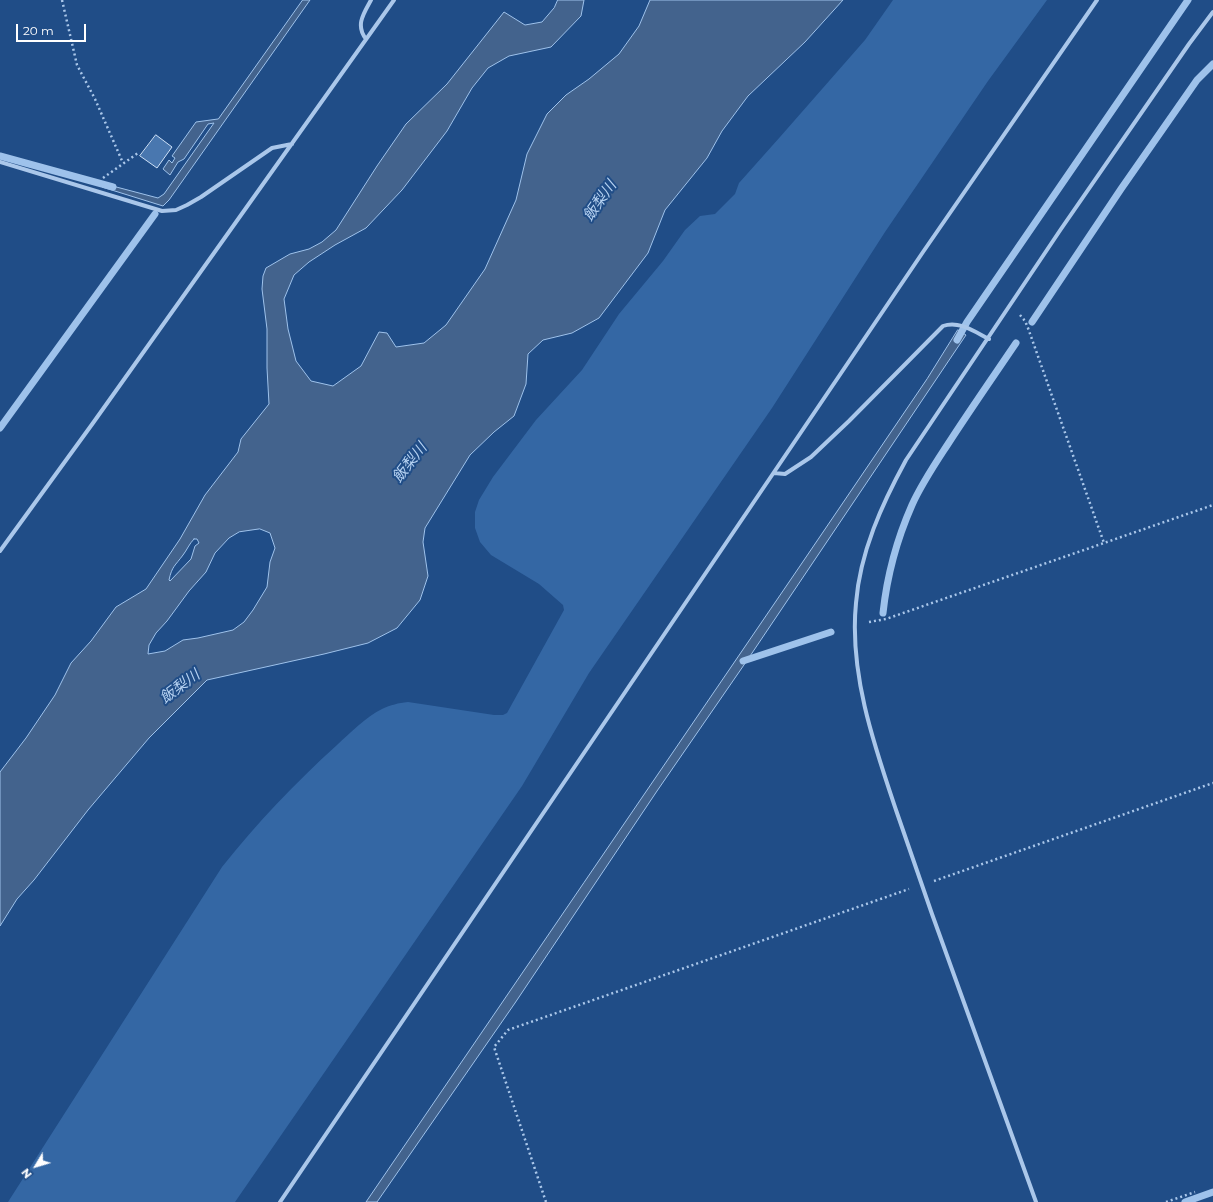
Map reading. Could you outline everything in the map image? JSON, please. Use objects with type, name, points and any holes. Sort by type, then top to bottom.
[{"type":"street","points":[[366,39],[360,30],[362,20],[371,0]]},
{"type":"street","points":[[0,551],[394,0]]},
{"type":"street","points":[[280,1202],[923,252],[1097,0]]},
{"type":"street","points":[[1036,1202],[885,778],[865,703],[857,665],[855,604],[866,552],[876,520],[890,489],[906,460],[935,415],[989,339],[1061,229],[1189,44],[1213,12]]},
{"type":"street","points":[[0,162],[162,211],[169,211],[187,205],[201,197],[272,148],[292,144]]},
{"type":"street","points":[[774,473],[781,475],[785,474],[811,457],[849,421],[943,326],[953,323],[989,339]]},
{"type":"path","points":[[62,0],[77,65],[95,99],[123,163]]},
{"type":"path","points":[[99,182],[138,153]]},
{"type":"path","points":[[1011,305],[1025,321],[1028,328],[1104,543]]},
{"type":"path","points":[[886,619],[1213,505]]},
{"type":"path","points":[[546,1202],[494,1047],[508,1030],[1213,783]]},
{"type":"path","points":[[1166,1202],[1195,1192]]},
{"type":"shaded area","points":[[893,0],[1047,0],[988,81],[885,232],[772,408],[589,673],[522,786],[235,1202],[8,1202],[222,867],[263,819],[306,774],[364,721],[376,712],[392,705],[408,702],[494,715],[503,715],[507,713],[564,610],[563,605],[539,584],[491,555],[480,542],[475,528],[475,512],[479,500],[493,477],[536,420],[582,370],[619,314],[663,261],[685,230],[700,216],[715,214],[735,194],[739,183],[865,40]]},
{"type":"water","points":[[303,0],[310,0],[169,200],[163,206],[102,187],[105,184],[158,198],[164,194],[214,123],[208,124],[184,159],[178,162],[170,175],[163,169],[169,160],[172,163],[175,158],[172,156],[196,122],[218,119]]},
{"type":"water","name":"飯梨川","points":[[558,0],[584,0],[581,16],[551,47],[509,56],[488,68],[472,88],[447,131],[402,190],[366,228],[335,245],[309,262],[294,275],[284,299],[288,329],[296,361],[311,381],[333,386],[361,366],[379,332],[387,333],[396,347],[424,343],[446,325],[485,269],[516,200],[527,154],[547,114],[566,95],[589,79],[619,54],[639,26],[650,0],[843,0],[805,42],[748,96],[722,131],[707,158],[665,210],[648,253],[599,318],[572,333],[543,340],[528,354],[526,384],[514,416],[494,432],[470,455],[425,528],[423,542],[428,576],[420,600],[397,628],[368,643],[207,680],[149,738],[88,810],[34,880],[17,899],[0,926],[0,772],[26,738],[55,695],[71,663],[91,641],[116,607],[146,589],[180,539],[205,495],[238,452],[241,439],[269,404],[267,329],[262,289],[263,276],[266,268],[290,254],[309,249],[322,242],[336,230],[406,124],[447,84],[504,12],[525,25],[542,22],[554,8]],"holes":[[[260,529],[270,533],[275,548],[270,562],[267,587],[244,622],[233,630],[183,640],[165,651],[148,654],[149,645],[156,633],[206,572],[215,553],[229,538],[239,532]],[[194,539],[197,539],[199,543],[195,546],[191,559],[170,581],[170,575],[173,569]]]},
{"type":"water","points":[[958,330],[966,335],[515,1003],[377,1202],[366,1202],[927,379]]},
{"type":"building","points":[[156,135],[172,147],[157,168],[140,156]]},
{"type":"waterway","points":[[957,340],[967,322],[1188,0]]},
{"type":"waterway","points":[[1032,322],[1121,189],[1197,80],[1213,64]]},
{"type":"waterway","points":[[0,156],[113,187]]},
{"type":"waterway","points":[[0,428],[155,214]]},
{"type":"waterway","points":[[883,613],[893,558],[916,497],[938,459],[1016,343]]},
{"type":"waterway","points":[[743,661],[831,632]]},
{"type":"waterway","points":[[1185,1202],[1213,1192]]}]
